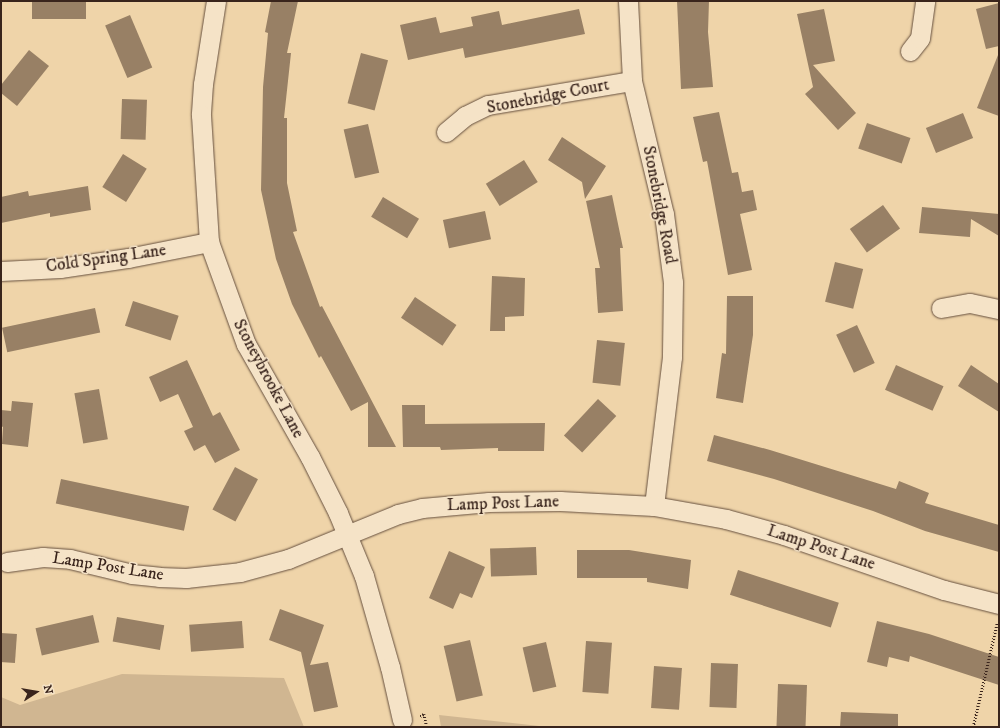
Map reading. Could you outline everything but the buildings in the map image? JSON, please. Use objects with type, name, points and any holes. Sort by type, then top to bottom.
[{"type":"street","name":"Stoneybrooke Lane","points":[[216,1],[203,84],[201,115],[209,242],[246,344],[310,457],[347,535],[364,576],[379,623],[402,720]]},
{"type":"street","name":"Stonebridge Road","points":[[628,1],[632,82],[664,214],[673,282],[672,357],[654,506]]},
{"type":"street","points":[[910,51],[920,38],[925,1]]},
{"type":"street","name":"Stonebridge Court","points":[[446,132],[465,116],[488,105],[632,82]]},
{"type":"street","name":"Cold Spring Lane","points":[[1,271],[98,262],[209,242]]},
{"type":"street","points":[[941,308],[970,303],[999,309]]},
{"type":"street","name":"Lamp Post Lane","points":[[7,562],[42,557],[70,559],[132,574],[186,578],[263,567],[398,514],[422,508],[458,504],[560,501],[654,506],[726,519],[784,535],[944,590],[998,612]]},
{"type":"path","points":[[973,727],[998,612]]},
{"type":"shaded area","points":[[122,674],[284,678],[304,727],[1,727],[1,697],[20,705]]},
{"type":"shaded area","points":[[439,715],[548,727],[441,727]]}]
